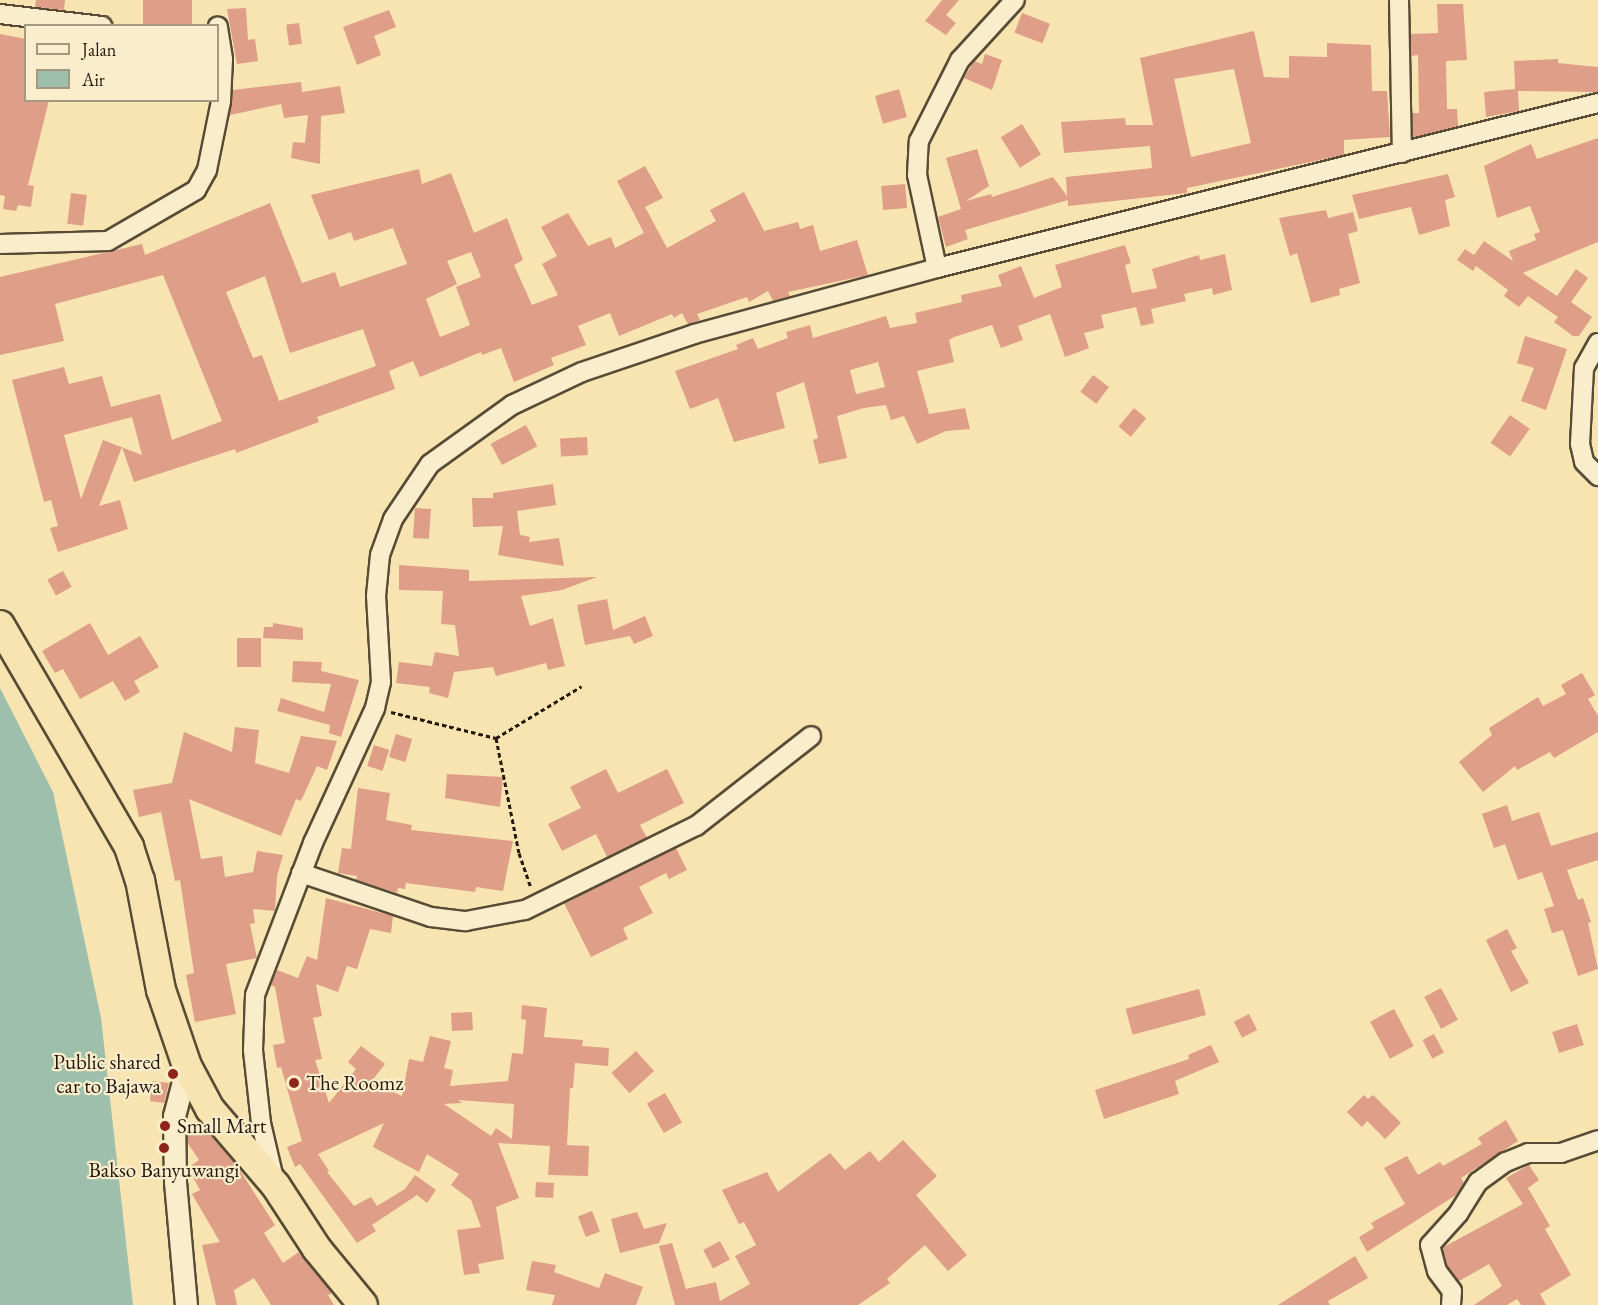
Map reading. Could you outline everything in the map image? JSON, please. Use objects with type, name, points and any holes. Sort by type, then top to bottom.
[{"type":"highway","points":[[0,625],[129,847],[140,880],[160,990],[187,1066],[210,1109],[276,1186],[317,1249],[363,1305]]},
{"type":"street","points":[[937,268],[917,175],[919,141],[960,60],[1015,0]]},
{"type":"street","points":[[1399,0],[1402,153]]},
{"type":"street","points":[[0,14],[85,24]]},
{"type":"street","points":[[0,244],[108,241],[196,190],[207,170],[221,101],[224,73],[219,38]]},
{"type":"street","points":[[276,1186],[261,1123],[253,1050],[255,995],[301,873],[375,708],[381,682],[376,596],[380,555],[393,519],[430,464],[512,405],[582,372],[694,334],[937,268],[1598,103]]},
{"type":"street","points":[[1598,342],[1585,360],[1580,444],[1584,462],[1598,476]]},
{"type":"street","points":[[301,873],[430,917],[466,921],[537,906],[696,826],[811,736]]},
{"type":"street","points":[[186,1305],[175,1180],[174,1116],[187,1066]]},
{"type":"street","points":[[1451,1305],[1452,1291],[1437,1271],[1430,1245],[1458,1214],[1478,1182],[1506,1161],[1528,1153],[1561,1153],[1598,1140]]},
{"type":"path","points":[[375,708],[496,738],[582,686]]},
{"type":"path","points":[[496,738],[519,853],[537,906]]},
{"type":"water","points":[[0,688],[53,792],[101,1018],[133,1305],[0,1305]]},
{"type":"building","points":[[36,0],[65,0],[64,10],[35,7]]},
{"type":"building","points":[[143,0],[192,0],[192,24],[143,24]]},
{"type":"building","points":[[942,0],[959,0],[946,15],[956,23],[946,35],[925,21]]},
{"type":"building","points":[[1437,4],[1463,4],[1467,60],[1446,61],[1447,109],[1457,109],[1458,126],[1413,138],[1412,113],[1419,113],[1418,55],[1411,56],[1411,34],[1438,33]]},
{"type":"building","points":[[246,8],[248,40],[255,39],[258,61],[237,64],[227,9]]},
{"type":"building","points":[[389,10],[396,27],[374,36],[381,55],[357,65],[343,27]]},
{"type":"building","points":[[1022,13],[1050,24],[1042,43],[1014,33]]},
{"type":"building","points":[[299,23],[302,44],[289,46],[286,25]]},
{"type":"building","points":[[1254,31],[1264,77],[1289,78],[1289,56],[1327,57],[1327,43],[1371,45],[1372,91],[1387,91],[1390,137],[1344,140],[1344,155],[1187,188],[1187,193],[1068,206],[1068,200],[965,230],[968,239],[946,247],[938,217],[961,209],[946,158],[977,149],[989,186],[966,201],[991,194],[992,197],[1053,177],[1067,196],[1066,177],[1152,168],[1150,146],[1064,153],[1061,122],[1125,118],[1126,125],[1153,125],[1140,58]],"holes":[[[1234,69],[1251,143],[1191,157],[1174,79]]]},
{"type":"building","points":[[0,34],[24,39],[24,102],[49,102],[28,185],[34,186],[31,207],[18,205],[16,211],[3,209],[5,196],[0,195]]},
{"type":"building","points":[[985,54],[1002,60],[992,90],[964,78],[974,61],[982,64]]},
{"type":"building","points":[[1558,59],[1558,63],[1598,67],[1598,92],[1518,91],[1519,111],[1486,117],[1484,92],[1515,89],[1514,61]]},
{"type":"building","points":[[301,82],[302,92],[340,86],[345,113],[321,116],[320,164],[291,158],[293,142],[305,143],[308,115],[284,118],[281,104],[230,115],[233,90]]},
{"type":"building","points":[[899,89],[907,117],[883,124],[875,96]]},
{"type":"building","points":[[1022,124],[1041,155],[1020,168],[1001,137]]},
{"type":"building","points":[[1598,138],[1598,242],[1523,273],[1557,296],[1576,269],[1588,278],[1571,302],[1592,317],[1579,336],[1573,336],[1554,322],[1558,317],[1528,296],[1519,307],[1504,296],[1508,290],[1476,266],[1473,271],[1457,260],[1465,249],[1474,255],[1484,241],[1513,261],[1509,251],[1536,240],[1534,234],[1540,232],[1530,206],[1497,218],[1484,166],[1531,144],[1537,159]]},
{"type":"building","points":[[645,166],[663,198],[645,207],[667,248],[716,221],[710,210],[744,192],[764,231],[798,222],[800,229],[813,225],[820,251],[857,240],[868,275],[788,292],[790,296],[773,301],[768,291],[749,302],[747,297],[697,314],[700,320],[688,324],[682,313],[674,318],[672,314],[619,336],[610,313],[578,326],[586,345],[551,358],[554,365],[514,382],[501,348],[482,355],[481,352],[420,377],[413,361],[389,371],[395,389],[317,417],[319,422],[236,453],[235,449],[134,482],[122,447],[99,506],[120,500],[128,529],[58,552],[50,528],[58,526],[51,500],[44,502],[12,380],[64,367],[69,384],[102,376],[111,407],[160,394],[172,440],[222,421],[163,275],[55,304],[64,341],[0,355],[0,277],[142,244],[145,255],[270,203],[302,283],[335,272],[340,287],[407,264],[393,228],[354,241],[351,232],[329,240],[311,195],[419,169],[422,184],[451,173],[474,233],[507,218],[523,260],[514,265],[532,305],[558,295],[542,264],[557,256],[541,227],[568,213],[588,246],[611,237],[615,248],[644,233],[617,181]],"holes":[[[471,252],[481,277],[456,287],[470,325],[440,337],[426,299],[457,284],[447,261]],[[265,276],[290,353],[363,329],[376,366],[279,401],[262,355],[253,358],[226,292]],[[132,417],[142,455],[103,440],[81,499],[64,435]]]},
{"type":"building","points":[[1448,174],[1455,197],[1445,200],[1450,226],[1419,235],[1411,207],[1359,219],[1352,195]]},
{"type":"building","points":[[905,184],[907,208],[883,210],[881,186]]},
{"type":"building","points":[[71,193],[87,195],[83,226],[67,224]]},
{"type":"building","points":[[1326,210],[1328,218],[1353,212],[1358,231],[1348,234],[1360,283],[1339,289],[1340,295],[1311,303],[1297,253],[1290,256],[1279,218]]},
{"type":"building","points":[[1125,245],[1131,263],[1125,265],[1132,293],[1157,288],[1152,269],[1199,255],[1200,260],[1225,254],[1232,290],[1213,295],[1212,288],[1184,294],[1186,301],[1151,309],[1154,323],[1141,326],[1136,307],[1101,315],[1104,328],[1084,333],[1089,348],[1065,357],[1050,314],[1018,326],[1023,340],[1001,348],[992,325],[954,337],[949,340],[954,362],[917,371],[929,414],[965,408],[970,429],[946,431],[917,444],[904,416],[891,420],[886,405],[864,408],[837,416],[847,458],[819,464],[813,440],[818,438],[804,382],[776,393],[785,428],[734,442],[718,398],[690,409],[675,371],[738,349],[736,345],[753,338],[758,349],[788,338],[786,332],[810,325],[813,338],[886,316],[890,328],[917,323],[915,313],[962,302],[961,295],[1002,286],[998,275],[1021,266],[1034,298],[1062,287],[1055,265]],"holes":[[[878,362],[885,387],[856,394],[850,370]]]},
{"type":"building","points":[[1525,336],[1567,349],[1546,410],[1521,401],[1534,368],[1517,363]]},
{"type":"building","points":[[1093,375],[1109,387],[1096,404],[1080,392]]},
{"type":"building","points":[[1134,408],[1146,418],[1131,437],[1119,426]]},
{"type":"building","points":[[1510,415],[1530,429],[1510,457],[1490,443]]},
{"type":"building","points":[[526,425],[537,446],[502,465],[491,444]]},
{"type":"building","points":[[587,437],[588,455],[561,456],[560,438]]},
{"type":"building","points":[[553,484],[556,505],[517,511],[520,535],[530,537],[529,542],[559,538],[564,566],[498,555],[503,526],[473,527],[472,498],[493,498],[493,493]]},
{"type":"building","points":[[415,508],[431,509],[429,539],[413,538]]},
{"type":"building","points":[[399,565],[469,570],[469,581],[597,577],[562,590],[521,596],[530,626],[553,618],[565,666],[548,670],[546,663],[496,676],[493,667],[454,672],[448,698],[429,693],[430,687],[396,683],[399,662],[432,666],[435,652],[459,656],[455,625],[441,624],[443,591],[399,590]]},
{"type":"building","points":[[63,571],[72,587],[56,595],[47,580]]},
{"type":"building","points":[[607,599],[613,630],[645,616],[653,636],[634,644],[630,636],[585,645],[577,605]]},
{"type":"building","points":[[90,623],[108,655],[140,636],[159,667],[134,681],[140,692],[125,701],[113,681],[80,699],[63,669],[55,673],[42,651]]},
{"type":"building","points":[[273,623],[303,628],[303,640],[263,638],[264,627],[273,627]]},
{"type":"building","points":[[237,638],[261,638],[261,667],[237,667]]},
{"type":"building","points":[[293,661],[322,662],[321,671],[359,680],[341,737],[329,733],[330,725],[277,711],[281,698],[324,712],[331,684],[292,682]]},
{"type":"building","points":[[1582,673],[1595,695],[1588,699],[1598,716],[1598,732],[1554,758],[1550,752],[1517,770],[1515,766],[1483,792],[1459,762],[1492,735],[1489,728],[1538,697],[1543,706],[1566,694],[1561,685]]},
{"type":"building","points":[[235,727],[259,730],[255,763],[289,773],[301,736],[337,741],[327,770],[317,766],[301,801],[296,799],[281,836],[189,799],[201,859],[222,856],[225,877],[253,872],[257,851],[283,855],[277,876],[275,911],[253,909],[255,923],[250,924],[257,958],[226,964],[236,1014],[195,1022],[186,975],[194,973],[180,880],[175,881],[161,812],[139,817],[133,790],[172,783],[184,732],[232,752]]},
{"type":"building","points":[[396,734],[412,739],[405,762],[389,757]]},
{"type":"building","points":[[374,745],[389,750],[382,771],[367,766]]},
{"type":"building","points":[[606,769],[618,793],[667,769],[684,803],[640,825],[647,838],[607,857],[596,834],[562,851],[548,824],[581,808],[570,787]]},
{"type":"building","points":[[447,774],[503,777],[500,807],[445,798]]},
{"type":"building","points":[[358,788],[390,793],[386,820],[412,825],[411,830],[513,841],[503,891],[476,887],[475,892],[406,883],[405,889],[398,888],[397,893],[356,880],[357,876],[338,873],[342,848],[351,849]]},
{"type":"building","points":[[1507,805],[1512,821],[1539,812],[1551,846],[1598,832],[1598,860],[1567,870],[1578,900],[1583,898],[1591,922],[1588,923],[1598,969],[1578,976],[1563,930],[1552,933],[1544,909],[1554,906],[1542,872],[1518,880],[1505,844],[1494,848],[1482,814]]},
{"type":"building","points":[[676,848],[687,870],[669,879],[666,873],[639,887],[653,913],[623,928],[628,939],[591,957],[564,903]]},
{"type":"building","points":[[326,898],[393,916],[391,933],[370,929],[357,969],[347,966],[338,992],[316,984],[322,1016],[313,1018],[322,1059],[315,1060],[329,1103],[356,1069],[348,1062],[361,1046],[385,1064],[371,1082],[402,1096],[409,1059],[423,1062],[430,1036],[451,1041],[444,1068],[453,1070],[450,1086],[508,1081],[512,1053],[523,1054],[526,1020],[521,1019],[522,1005],[547,1008],[544,1037],[583,1040],[582,1046],[609,1048],[608,1066],[575,1063],[573,1088],[570,1088],[567,1145],[589,1146],[588,1176],[548,1175],[550,1146],[498,1143],[519,1198],[496,1207],[504,1259],[478,1264],[480,1273],[464,1275],[457,1230],[481,1227],[471,1200],[451,1185],[459,1174],[427,1154],[419,1172],[373,1147],[384,1123],[318,1154],[329,1171],[327,1172],[354,1206],[371,1197],[377,1206],[405,1189],[415,1175],[436,1190],[427,1203],[417,1195],[372,1225],[376,1231],[357,1243],[300,1164],[295,1167],[287,1147],[302,1141],[281,1067],[277,1068],[273,1045],[285,1043],[275,987],[271,985],[277,970],[298,978],[307,956],[317,960]],"holes":[[[458,1100],[514,1104],[512,1139],[496,1128],[491,1136],[444,1104],[462,1103]]]},
{"type":"building","points":[[1507,929],[1517,948],[1511,951],[1529,983],[1511,992],[1486,940]]},
{"type":"building","points":[[1441,988],[1458,1020],[1441,1029],[1424,997]]},
{"type":"building","points":[[1199,989],[1206,1015],[1133,1035],[1126,1009]]},
{"type":"building","points":[[1394,1009],[1414,1046],[1390,1059],[1370,1022]]},
{"type":"building","points":[[472,1012],[473,1030],[452,1031],[451,1013]]},
{"type":"building","points":[[1249,1014],[1257,1030],[1242,1038],[1234,1022]]},
{"type":"building","points":[[1577,1024],[1584,1045],[1559,1053],[1552,1032]]},
{"type":"building","points":[[1434,1034],[1444,1053],[1432,1059],[1423,1040]]},
{"type":"building","points":[[1211,1045],[1219,1062],[1175,1081],[1179,1094],[1104,1119],[1095,1090],[1189,1059],[1188,1055]]},
{"type":"building","points":[[636,1051],[654,1071],[630,1093],[611,1073]]},
{"type":"building","points":[[152,1081],[169,1083],[164,1103],[150,1101]]},
{"type":"building","points":[[665,1093],[682,1122],[664,1133],[647,1104]]},
{"type":"building","points":[[1364,1095],[1368,1099],[1373,1095],[1401,1123],[1385,1139],[1367,1121],[1362,1127],[1347,1112]]},
{"type":"building","points":[[1506,1120],[1518,1141],[1461,1178],[1464,1183],[1456,1195],[1367,1252],[1359,1237],[1374,1228],[1371,1223],[1405,1204],[1384,1168],[1407,1156],[1418,1175],[1440,1162],[1443,1166],[1482,1144],[1478,1138]]},
{"type":"building","points":[[187,1126],[202,1126],[235,1163],[275,1225],[264,1233],[283,1263],[299,1252],[332,1293],[328,1295],[334,1305],[271,1305],[254,1278],[234,1290],[237,1305],[216,1305],[202,1245],[220,1242],[192,1194],[200,1190],[188,1168],[199,1160],[187,1142]]},
{"type":"building","points":[[903,1140],[937,1176],[916,1195],[967,1255],[948,1271],[925,1245],[887,1279],[890,1283],[858,1305],[675,1305],[659,1246],[672,1243],[686,1289],[716,1282],[720,1301],[750,1284],[735,1256],[756,1245],[744,1222],[739,1224],[722,1190],[767,1172],[778,1192],[830,1153],[845,1170],[870,1151],[879,1162]]},
{"type":"building","points":[[1529,1165],[1539,1180],[1528,1188],[1550,1226],[1545,1229],[1571,1275],[1540,1294],[1546,1305],[1521,1305],[1517,1299],[1507,1305],[1474,1305],[1502,1286],[1489,1264],[1459,1281],[1447,1266],[1442,1248],[1523,1204],[1506,1178]]},
{"type":"building","points":[[536,1182],[554,1183],[553,1198],[535,1197]]},
{"type":"building","points":[[592,1211],[600,1232],[586,1237],[578,1216]]},
{"type":"building","points":[[637,1212],[644,1229],[667,1223],[659,1243],[620,1253],[611,1219]]},
{"type":"building","points":[[720,1241],[730,1260],[713,1268],[703,1250]]},
{"type":"building","points":[[1355,1256],[1368,1278],[1328,1301],[1330,1305],[1278,1305]]},
{"type":"building","points":[[532,1261],[556,1265],[554,1272],[599,1288],[605,1273],[643,1287],[636,1305],[552,1305],[555,1295],[526,1290]]},
{"type":"place","name":"Public shared car to Bajawa","points":[[173,1074]]},
{"type":"place","name":"The Roomz","points":[[294,1083]]},
{"type":"place","name":"Small Mart","points":[[165,1126]]},
{"type":"place","name":"Bakso Banyuwangi","points":[[164,1148]]}]
